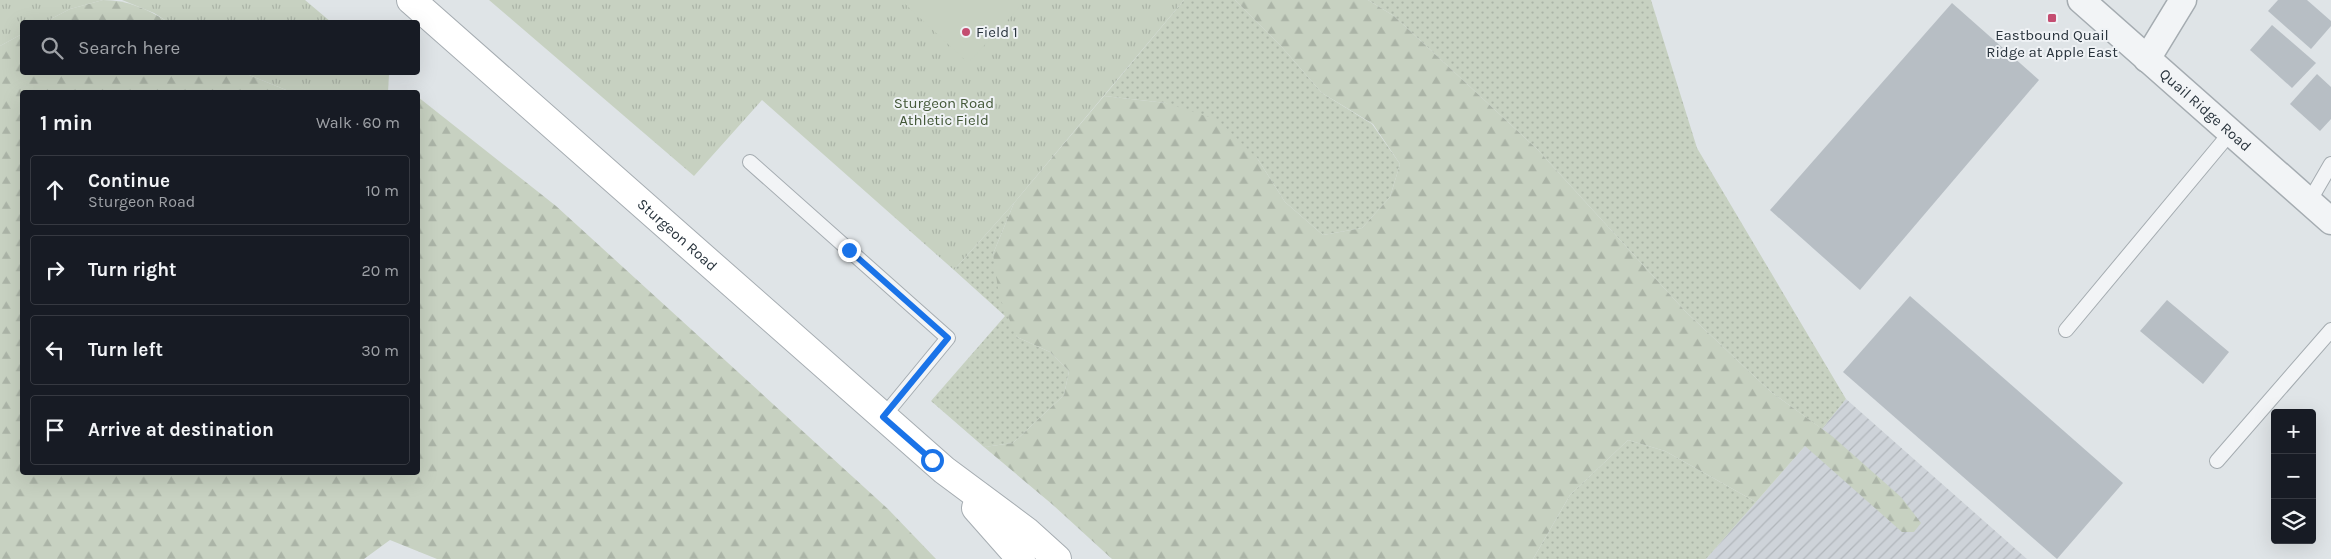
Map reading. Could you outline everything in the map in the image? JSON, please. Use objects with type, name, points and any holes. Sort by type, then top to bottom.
[{"type":"main road","name":"Sturgeon Road","points":[[411,0],[944,470],[1026,531],[1057,559]]},
{"type":"main road","name":"Sturgeon Road","points":[[944,470],[1021,559]]},
{"type":"street","name":"Quail Ridge Road","points":[[2081,0],[2331,221]]},
{"type":"street","points":[[2147,59],[2183,0]]},
{"type":"lane","points":[[2066,330],[2231,132]]},
{"type":"lane","points":[[750,162],[948,338],[883,417]]},
{"type":"lane","points":[[2309,202],[2331,164]]},
{"type":"lane","points":[[2217,461],[2331,330]]},
{"type":"shaded area","points":[[1846,399],[2027,559],[1706,559],[1822,429]]},
{"type":"green space","points":[[0,0],[103,0],[70,9],[49,20],[20,20],[20,35],[0,46]]},
{"type":"green space","points":[[103,0],[112,0],[137,6],[164,20],[49,20],[70,9]]},
{"type":"green space","points":[[122,0],[305,0],[329,20],[165,20],[154,13]]},
{"type":"green space","name":"Sturgeon Road Athletic Field","points":[[489,0],[1184,0],[1014,203],[954,270],[762,100],[694,176]]},
{"type":"green space","name":"Field 1","points":[[901,0],[1026,0],[968,63]]},
{"type":"green space","points":[[1184,0],[1235,0],[1281,46],[1322,93],[1372,124],[1400,164],[1390,197],[1362,228],[1323,235],[1285,202],[1257,158],[1166,103],[1104,96]]},
{"type":"green space","points":[[1235,0],[1368,0],[1394,16],[1537,149],[1685,311],[1771,392],[1832,436],[1901,497],[1921,523],[1914,532],[1902,532],[1805,446],[1756,502],[1665,451],[1628,440],[1570,495],[1533,559],[1112,559],[1053,505],[984,447],[1013,443],[1064,395],[1069,371],[1050,352],[1017,337],[999,296],[993,254],[1014,203],[1104,96],[1166,103],[1218,120],[1257,158],[1285,202],[1323,235],[1362,228],[1390,197],[1400,164],[1373,124],[1322,93],[1281,46]]},
{"type":"green space","points":[[1368,0],[1651,0],[1697,148],[1846,399],[1822,429],[1771,392],[1685,311],[1537,149],[1394,16]]},
{"type":"green space","points":[[20,35],[20,75],[249,75],[286,90],[20,90],[20,475],[420,475],[420,99],[556,206],[888,509],[936,559],[437,559],[390,540],[364,559],[0,559],[0,46]]},
{"type":"green space","points":[[249,75],[389,75],[388,90],[286,90]]},
{"type":"green space","points":[[1014,203],[993,254],[1017,337],[1050,352],[1069,371],[1064,395],[1013,443],[984,447],[931,401],[1005,316],[954,270]]},
{"type":"green space","points":[[1628,440],[1665,451],[1756,502],[1706,559],[1533,559],[1570,495]]},
{"type":"building","points":[[2278,0],[2307,0],[2331,21],[2331,26],[2311,49],[2268,11]]},
{"type":"building","points":[[1952,3],[2039,80],[1860,290],[1770,210]]},
{"type":"building","points":[[2272,25],[2316,63],[2292,88],[2250,50]]},
{"type":"building","points":[[2317,74],[2331,87],[2331,119],[2320,131],[2290,104]]},
{"type":"building","points":[[1910,296],[2123,483],[2057,559],[1843,372]]},
{"type":"building","points":[[2167,300],[2229,352],[2203,384],[2140,331]]},
{"type":"place","name":"Eastbound Quail Ridge at Apple East","points":[[2052,18]]},
{"type":"place","name":"Field 1","points":[[966,32]]},
{"type":"route","points":[[849,250],[948,338],[883,417],[932,460]]}]
